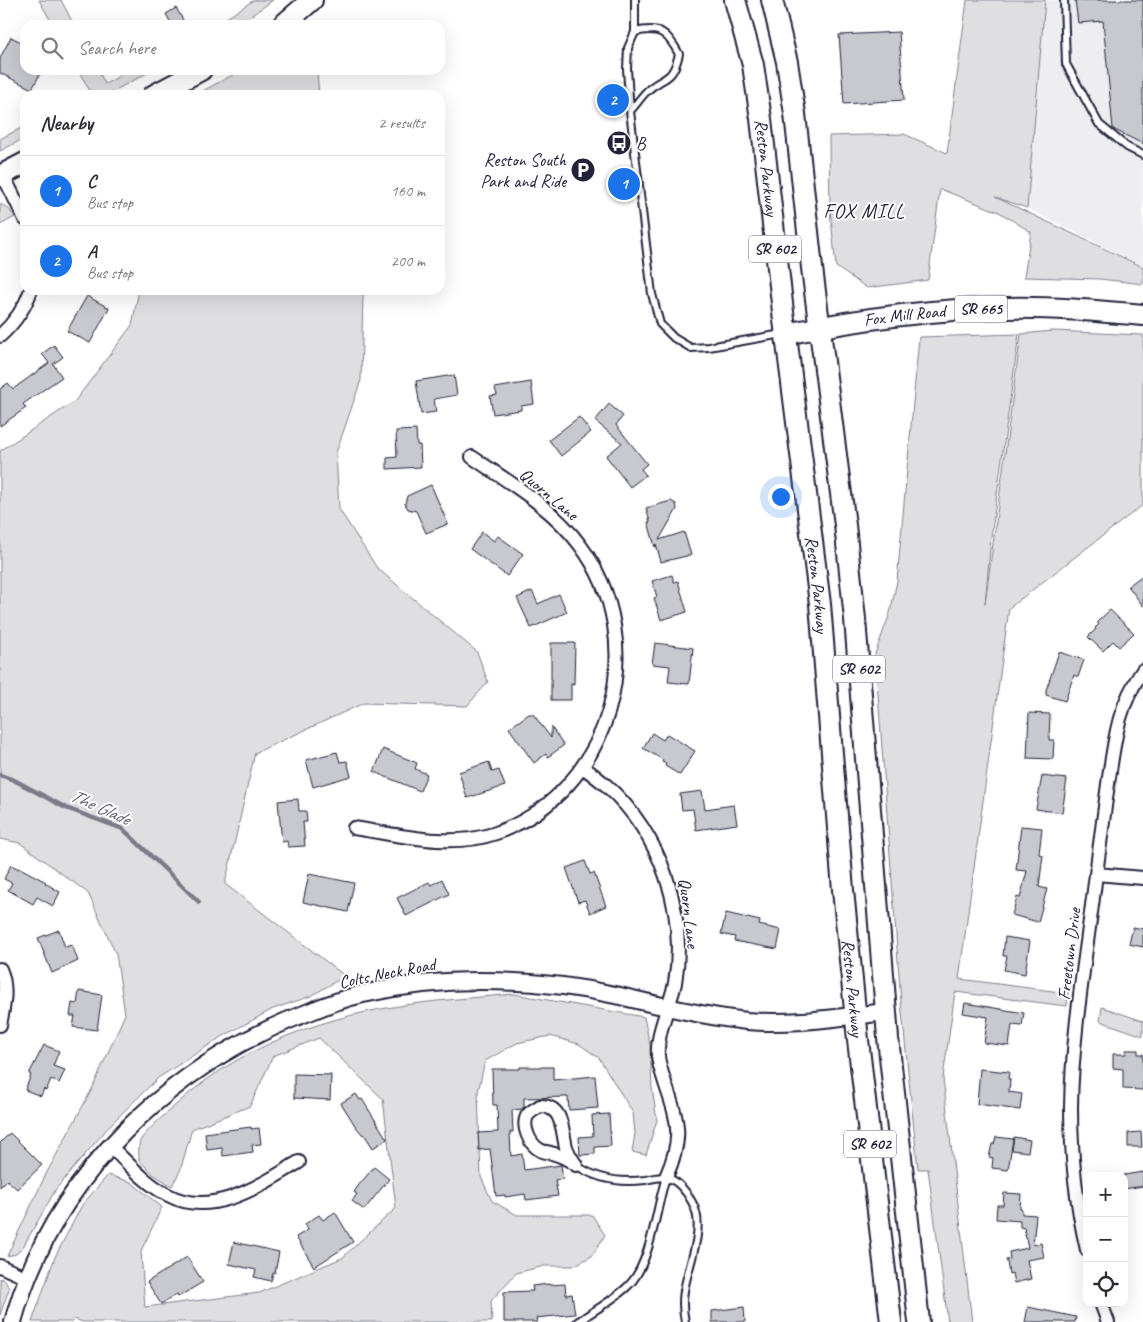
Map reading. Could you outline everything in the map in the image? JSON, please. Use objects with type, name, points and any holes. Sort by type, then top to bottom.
[{"type":"main road","points":[[289,20],[312,0]]},
{"type":"main road","name":"Reston Parkway","points":[[735,0],[753,65],[761,119],[820,604],[843,890],[891,1322]]},
{"type":"main road","name":"Reston Parkway","points":[[772,0],[787,62],[795,114],[812,268],[856,619],[886,1012],[919,1322]]},
{"type":"main road","points":[[163,90],[192,75]]},
{"type":"main road","points":[[1,175],[20,166]]},
{"type":"main road","name":"Fox Mill Road","points":[[786,334],[875,318],[1002,308],[1063,308],[1143,315]]},
{"type":"street","points":[[1,175],[20,210]]},
{"type":"street","points":[[0,336],[10,327],[22,311],[28,295]]},
{"type":"street","name":"Quorn Lane","points":[[354,828],[433,839],[477,838],[495,834],[539,811],[558,796],[583,767],[607,717],[613,694],[616,670],[616,644],[612,618],[605,593],[595,569],[581,546],[564,525],[544,507],[472,457]]},
{"type":"street","name":"Freetown Drive","points":[[1083,1226],[1072,1150],[1073,1060],[1117,726],[1132,685],[1143,670]]},
{"type":"street","name":"Quorn Lane","points":[[583,767],[606,785],[622,801],[640,825],[666,874],[672,892],[678,952],[675,982],[658,1042],[658,1058],[677,1119],[678,1135],[676,1151],[666,1177]]},
{"type":"street","points":[[1096,874],[1143,878]]},
{"type":"street","points":[[0,969],[5,988],[4,1007],[0,1025]]},
{"type":"street","name":"Colts Neck Road","points":[[13,1322],[27,1278],[56,1219],[110,1146],[139,1117],[202,1066],[238,1044],[281,1022],[324,1006],[362,994],[403,986],[482,981],[527,983],[587,990],[709,1016],[750,1021],[811,1020],[886,1012]]},
{"type":"street","points":[[540,1106],[554,1109],[559,1116],[566,1149],[576,1164],[564,1157],[540,1150],[533,1145],[528,1137],[526,1127],[527,1116],[532,1111],[540,1106]]},
{"type":"street","points":[[110,1146],[153,1186],[169,1196],[183,1201],[200,1203],[221,1201],[240,1196],[299,1162]]},
{"type":"street","points":[[0,1266],[27,1278]]},
{"type":"street","points":[[1103,1307],[1108,1322]]},
{"type":"lane","points":[[635,0],[635,32],[628,48],[627,69],[630,111],[652,294],[660,324],[674,338],[691,348],[709,347],[786,334]]},
{"type":"lane","points":[[1064,0],[1066,64],[1099,124],[1127,147],[1143,155]]},
{"type":"lane","points":[[630,111],[647,90],[667,79],[676,67],[679,54],[669,36],[650,28],[635,32]]},
{"type":"lane","points":[[576,1164],[586,1172],[621,1180],[666,1177],[678,1184],[688,1194],[698,1218],[698,1232],[684,1293],[683,1311],[685,1322]]},
{"type":"lane","points":[[577,1322],[584,1320],[618,1295],[638,1273],[645,1258],[659,1197],[666,1177]]},
{"type":"shaded area","points":[[39,0],[61,0],[71,20],[50,20]]},
{"type":"shaded area","points":[[254,0],[273,0],[245,20],[224,20]]},
{"type":"shaded area","points":[[967,0],[1045,0],[1027,208],[995,197],[1143,267],[1143,284],[1100,279],[1024,277],[1031,232],[999,212],[940,189],[928,280],[867,288],[836,267],[830,210],[829,136],[904,134],[947,153]]},
{"type":"shaded area","points":[[1045,0],[1143,0],[1143,266],[1027,208]]},
{"type":"shaded area","points":[[81,75],[100,75],[105,84],[122,75],[144,75],[115,90],[89,90]]},
{"type":"shaded area","points":[[233,75],[317,75],[319,90],[204,90]]},
{"type":"shaded area","points":[[20,129],[20,141],[0,151],[0,139]]},
{"type":"shaded area","points":[[0,204],[8,208],[15,217],[0,225]]},
{"type":"shaded area","points":[[138,295],[364,295],[361,380],[336,453],[339,509],[377,568],[477,652],[488,682],[467,706],[364,703],[255,753],[225,884],[345,976],[311,996],[273,1009],[220,1038],[158,1078],[111,1124],[56,1189],[23,1247],[16,1254],[7,1256],[46,1174],[92,1089],[125,1014],[116,954],[88,893],[20,843],[0,839],[0,451],[75,401],[132,325]]},
{"type":"shaded area","points":[[1053,331],[1143,335],[1143,506],[1009,608],[959,979],[1068,993],[1067,1006],[955,992],[943,1078],[972,1322],[948,1322],[928,1169],[918,1169],[901,1002],[875,654],[890,613],[897,581],[919,337],[1019,334],[991,538],[985,604],[1021,334]]},
{"type":"shaded area","points":[[514,994],[644,1017],[650,1045],[652,1088],[657,1120],[646,1155],[632,1152],[635,1133],[633,1113],[599,1058],[579,1044],[550,1036],[517,1043],[485,1061],[478,1092],[481,1177],[492,1201],[517,1215],[592,1215],[605,1235],[592,1256],[573,1266],[544,1266],[516,1273],[491,1301],[492,1322],[83,1322],[74,1319],[73,1322],[32,1322],[55,1257],[82,1205],[108,1175],[131,1182],[162,1207],[141,1251],[145,1307],[259,1293],[342,1258],[396,1208],[383,1099],[319,1038],[273,1056],[250,1106],[192,1129],[180,1171],[172,1186],[153,1174],[139,1160],[140,1141],[158,1121],[201,1084],[251,1052],[278,1040],[306,1029],[364,1012],[423,1003]]},
{"type":"shaded area","points":[[1102,1007],[1143,1021],[1143,1036],[1100,1021]]},
{"type":"shaded area","points":[[0,1278],[6,1281],[9,1289],[0,1315]]},
{"type":"building","points":[[1075,0],[1143,0],[1143,144],[1113,129],[1103,21],[1078,23]]},
{"type":"building","points":[[176,8],[183,20],[169,20],[166,14]]},
{"type":"building","points":[[899,32],[904,100],[844,104],[839,35]]},
{"type":"building","points":[[11,37],[20,42],[20,75],[39,75],[32,89],[0,73],[0,58]]},
{"type":"building","points":[[87,296],[109,308],[90,343],[67,331]]},
{"type":"building","points":[[54,345],[63,357],[53,364],[62,377],[23,404],[26,408],[0,426],[0,389],[8,383],[13,389],[49,363],[42,354]]},
{"type":"building","points":[[454,375],[457,395],[434,399],[436,412],[421,414],[416,381]]},
{"type":"building","points":[[531,382],[534,404],[521,406],[521,410],[493,414],[490,396],[497,395],[495,388]]},
{"type":"building","points":[[609,404],[623,416],[616,425],[647,464],[641,469],[646,475],[630,487],[606,456],[622,443],[595,421]]},
{"type":"building","points":[[579,417],[591,432],[561,456],[549,440]]},
{"type":"building","points":[[416,430],[417,445],[420,445],[421,467],[387,469],[387,458],[397,457],[396,431]]},
{"type":"building","points":[[431,485],[448,524],[426,533],[416,511],[408,509],[405,504],[407,496]]},
{"type":"building","points":[[671,501],[676,504],[677,509],[659,540],[684,532],[691,555],[661,562],[648,522],[650,522],[646,508]]},
{"type":"building","points":[[482,532],[494,541],[498,536],[523,554],[507,576],[470,549]]},
{"type":"building","points":[[672,575],[674,582],[678,581],[687,612],[661,620],[654,598],[657,597],[652,581]]},
{"type":"building","points":[[1143,575],[1143,606],[1128,586]]},
{"type":"building","points":[[532,591],[538,604],[559,594],[567,612],[531,628],[517,598]]},
{"type":"building","points":[[1110,610],[1134,633],[1119,647],[1113,641],[1103,651],[1088,637],[1099,624],[1097,622]]},
{"type":"building","points":[[551,643],[575,643],[574,685],[571,684],[571,700],[551,700]]},
{"type":"building","points":[[655,643],[693,648],[689,684],[668,682],[670,666],[652,664]]},
{"type":"building","points":[[1059,652],[1084,660],[1078,677],[1074,675],[1065,701],[1046,695]]},
{"type":"building","points":[[1029,713],[1050,714],[1049,740],[1054,740],[1053,759],[1027,758]]},
{"type":"building","points":[[529,714],[533,714],[551,738],[551,727],[564,745],[548,757],[546,754],[534,763],[509,728]]},
{"type":"building","points":[[652,733],[663,740],[667,734],[695,751],[680,775],[665,766],[666,764],[662,762],[663,760],[643,748]]},
{"type":"building","points":[[383,749],[417,763],[415,769],[427,774],[420,791],[374,772]]},
{"type":"building","points":[[337,752],[340,762],[347,761],[351,776],[313,787],[306,760]]},
{"type":"building","points":[[489,762],[492,772],[499,770],[505,786],[467,798],[459,772]]},
{"type":"building","points":[[1042,776],[1067,779],[1062,813],[1036,809]]},
{"type":"building","points":[[702,791],[705,809],[734,805],[737,824],[696,830],[693,809],[682,810],[680,794]]},
{"type":"building","points":[[298,799],[299,811],[306,811],[307,822],[303,822],[305,846],[288,847],[287,841],[282,842],[278,801]]},
{"type":"building","points":[[1021,826],[1042,828],[1039,854],[1043,855],[1039,887],[1047,889],[1038,922],[1012,915],[1017,897],[1020,898],[1027,871],[1016,870]]},
{"type":"building","points":[[585,861],[590,874],[594,873],[606,906],[590,913],[585,900],[578,902],[566,868]]},
{"type":"building","points":[[11,865],[46,882],[60,892],[53,906],[37,897],[33,904],[8,890],[12,883],[4,879]]},
{"type":"building","points":[[309,874],[354,883],[348,912],[303,902]]},
{"type":"building","points":[[442,879],[449,894],[406,916],[397,898],[429,882],[431,885]]},
{"type":"building","points":[[726,913],[760,921],[759,925],[781,930],[777,949],[734,941],[735,937],[721,934]]},
{"type":"building","points":[[1133,927],[1143,929],[1143,947],[1129,944]]},
{"type":"building","points":[[59,930],[65,947],[72,945],[78,961],[52,973],[38,938]]},
{"type":"building","points":[[1005,937],[1030,941],[1025,974],[1004,970],[1007,956],[1003,956]]},
{"type":"building","points":[[79,991],[102,995],[97,1030],[73,1027],[75,1016],[70,1016],[72,1003],[77,1004]]},
{"type":"building","points":[[965,1003],[1024,1013],[1022,1026],[1012,1025],[1009,1046],[984,1043],[988,1017],[963,1013]]},
{"type":"building","points":[[44,1045],[59,1051],[53,1066],[65,1070],[59,1083],[51,1079],[46,1091],[44,1089],[41,1096],[25,1090],[31,1075],[29,1074]]},
{"type":"building","points":[[1126,1050],[1138,1050],[1138,1054],[1143,1054],[1143,1090],[1123,1089],[1123,1069],[1113,1068],[1113,1054],[1126,1054]]},
{"type":"building","points":[[520,1067],[553,1067],[553,1080],[595,1076],[598,1108],[569,1110],[568,1097],[524,1098],[524,1107],[522,1109],[512,1110],[513,1132],[510,1132],[511,1156],[522,1154],[524,1170],[561,1165],[563,1179],[555,1180],[558,1196],[526,1200],[525,1194],[505,1197],[505,1195],[496,1196],[490,1149],[479,1150],[478,1133],[498,1132],[497,1105],[493,1105],[492,1069],[520,1069]]},
{"type":"building","points":[[980,1069],[1009,1072],[1009,1092],[1022,1094],[1020,1110],[977,1104]]},
{"type":"building","points":[[294,1074],[331,1075],[330,1100],[294,1098]]},
{"type":"building","points":[[356,1094],[360,1100],[362,1099],[387,1139],[373,1148],[364,1134],[356,1127],[341,1103]]},
{"type":"building","points":[[609,1114],[611,1146],[595,1147],[595,1154],[580,1155],[579,1137],[593,1136],[592,1115]]},
{"type":"building","points":[[251,1127],[251,1129],[259,1128],[261,1144],[252,1145],[253,1152],[223,1156],[222,1148],[207,1150],[205,1133]]},
{"type":"building","points":[[1141,1132],[1142,1147],[1128,1147],[1128,1133]]},
{"type":"building","points":[[10,1133],[42,1165],[17,1189],[7,1180],[0,1187],[0,1143]]},
{"type":"building","points":[[996,1137],[1013,1139],[1008,1170],[992,1168],[993,1158],[989,1157]]},
{"type":"building","points":[[1014,1137],[1030,1140],[1028,1152],[1012,1150]]},
{"type":"building","points":[[374,1167],[389,1179],[364,1210],[352,1201],[357,1194],[354,1192]]},
{"type":"building","points":[[1143,1172],[1143,1186],[1128,1188],[1128,1174]]},
{"type":"building","points":[[1004,1193],[1021,1194],[1020,1208],[1022,1209],[1022,1214],[1036,1215],[1033,1245],[1041,1243],[1044,1257],[1027,1260],[1031,1279],[1014,1283],[1012,1273],[1009,1274],[1006,1260],[1010,1259],[1009,1252],[1028,1248],[1024,1228],[1020,1227],[1020,1221],[996,1219],[997,1205],[1003,1205]]},
{"type":"building","points":[[335,1212],[353,1242],[314,1267],[296,1237],[308,1230],[305,1224],[319,1215],[323,1220]]},
{"type":"building","points":[[234,1242],[279,1252],[275,1273],[273,1273],[271,1281],[254,1277],[256,1270],[229,1264]]},
{"type":"building","points":[[187,1257],[203,1282],[178,1297],[177,1294],[161,1304],[147,1282]]},
{"type":"building","points":[[565,1284],[566,1295],[572,1294],[575,1314],[536,1318],[537,1322],[504,1322],[504,1292],[533,1291],[532,1286]]},
{"type":"building","points":[[744,1307],[745,1322],[712,1322],[712,1311]]},
{"type":"building","points":[[1028,1307],[1076,1317],[1075,1322],[1025,1322]]},
{"type":"waterway","name":"The Glade","points":[[0,775],[14,780],[66,808],[123,829],[199,902]]},
{"type":"place","name":"A","points":[[613,100]]},
{"type":"place","name":"B","points":[[619,143]]},
{"type":"place","name":"Reston South Park and Ride","points":[[583,170]]},
{"type":"place","name":"C","points":[[624,184]]},
{"type":"district","name":"FOX MILL","points":[[864,211]]}]
